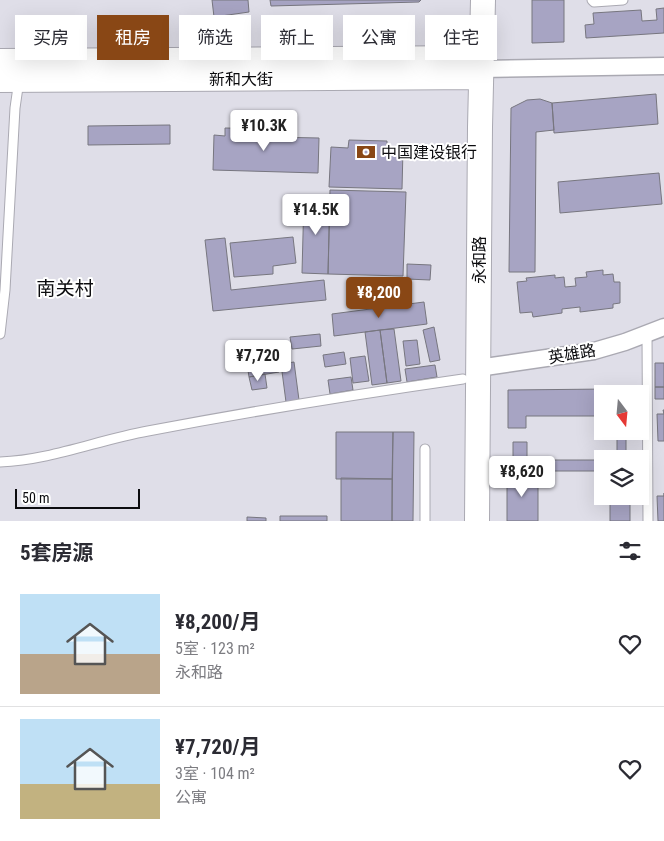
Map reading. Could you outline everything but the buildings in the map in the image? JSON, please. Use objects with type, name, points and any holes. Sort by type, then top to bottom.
[{"type":"main road","name":"永和路","points":[[467,0],[475,68]]},
{"type":"main road","name":"永和路","points":[[462,521],[470,374],[475,68],[483,0]]},
{"type":"main road","name":"新和大街","points":[[0,61],[475,68]]},
{"type":"main road","name":"新和大街","points":[[10,80],[475,68]]},
{"type":"main road","name":"永和路","points":[[470,374],[477,521]]},
{"type":"street","points":[[475,68],[664,66]]},
{"type":"street","name":"英雄路","points":[[470,374],[594,351],[664,328]]},
{"type":"lane","points":[[592,0],[594,2],[623,0]]},
{"type":"lane","points":[[0,334],[5,290],[15,108],[10,80]]},
{"type":"lane","points":[[647,334],[648,521]]},
{"type":"lane","points":[[0,462],[55,454],[155,429],[470,374]]},
{"type":"lane","points":[[425,449],[425,521]]},
{"type":"place","name":"中国建设银行","points":[[366,152]]},
{"type":"district","name":"南关村","points":[[65,288]]}]
